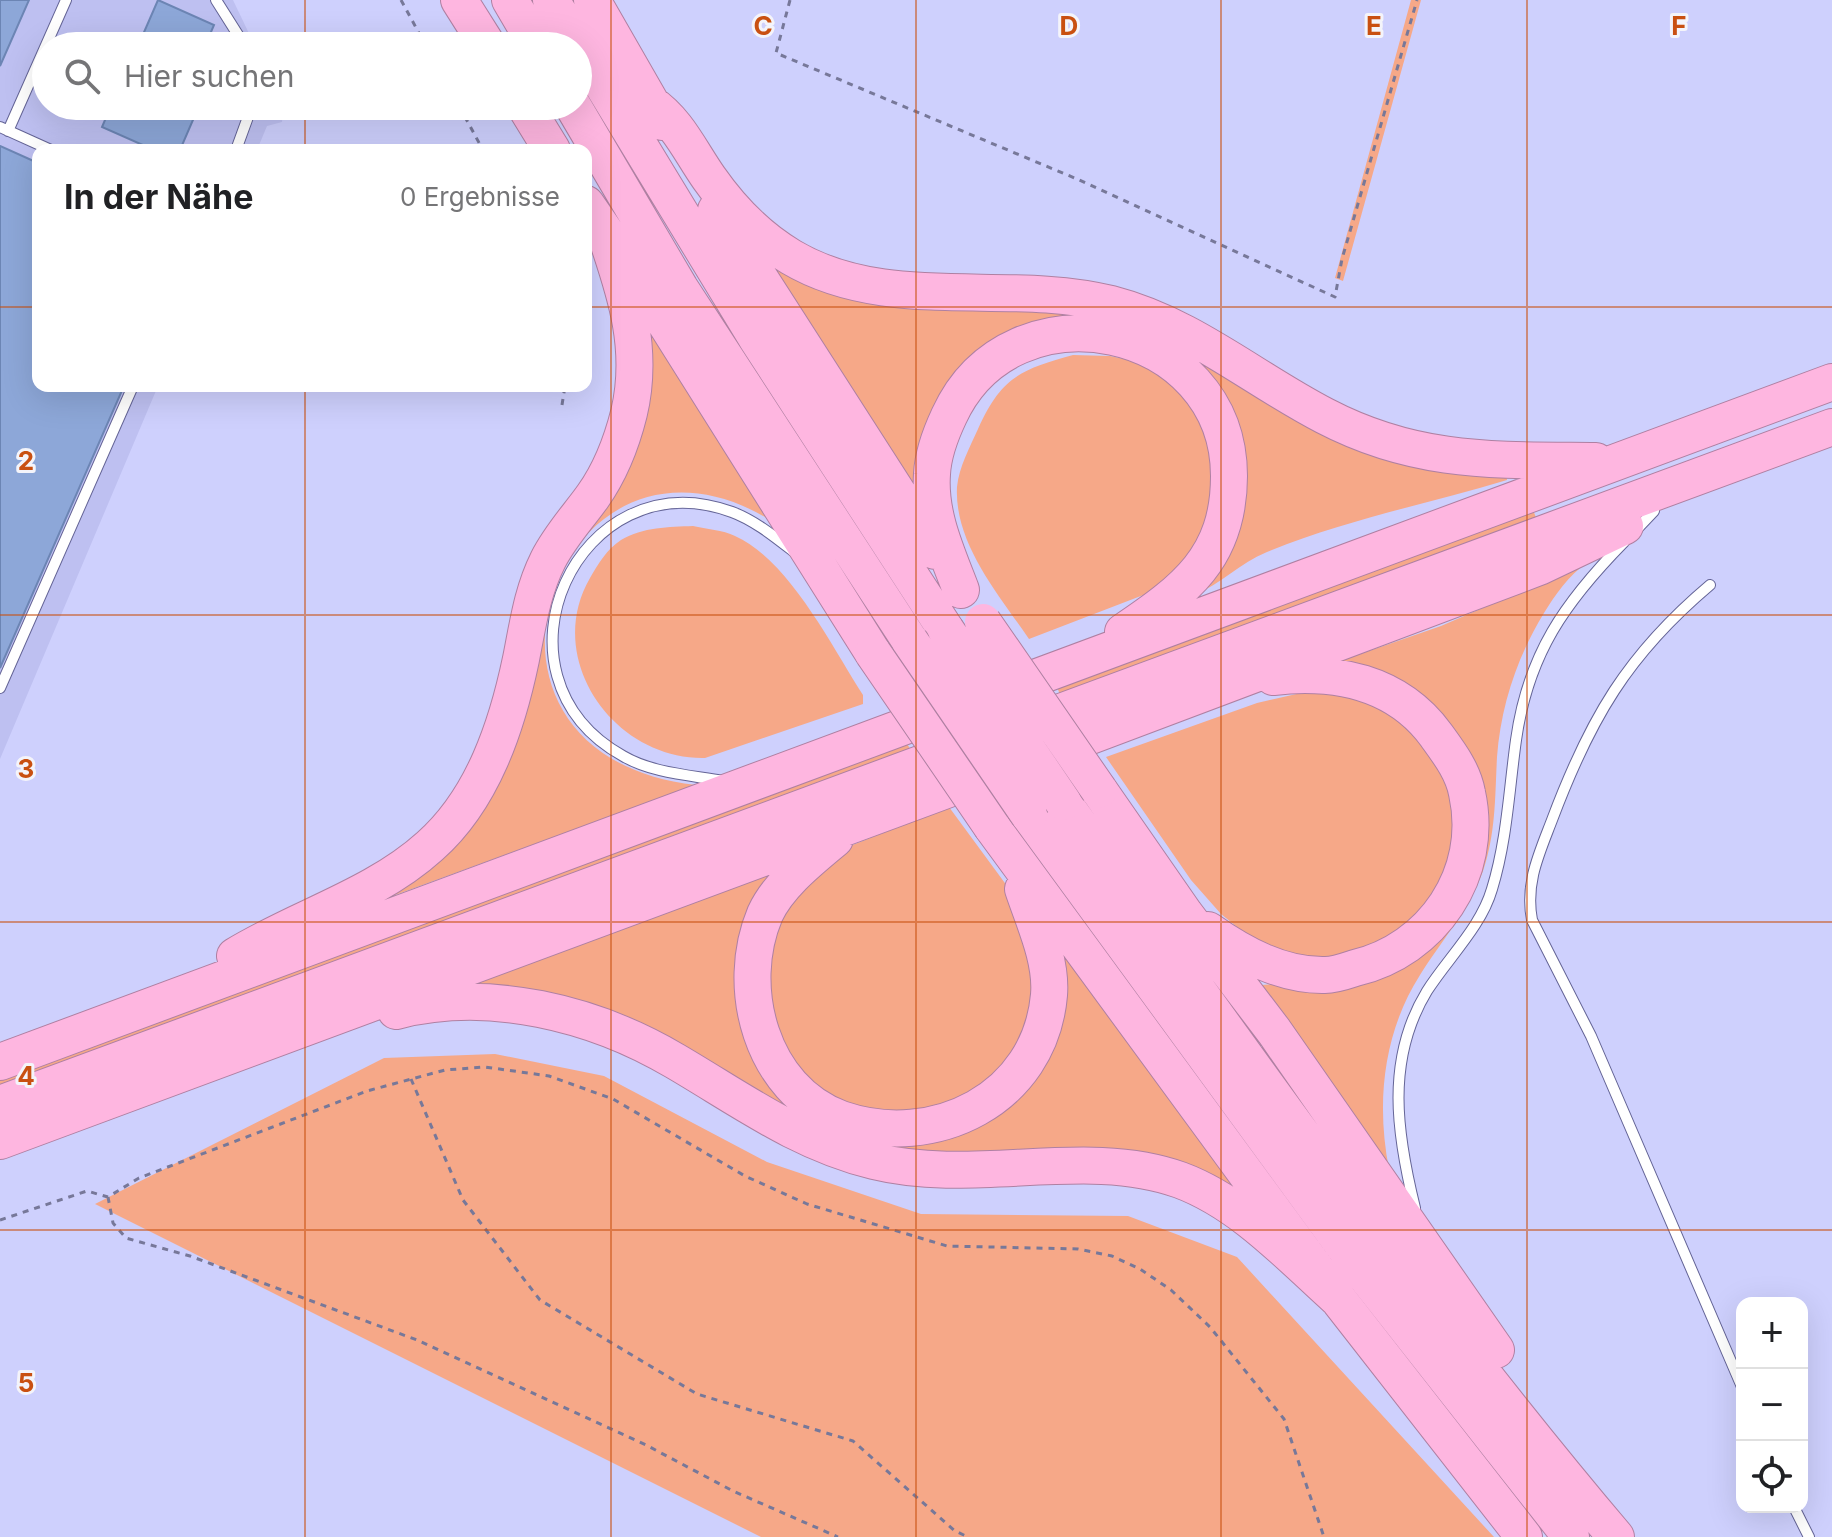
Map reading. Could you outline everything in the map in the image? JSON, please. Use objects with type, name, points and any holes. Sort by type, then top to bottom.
[{"type":"highway","points":[[459,0],[479,32]]},
{"type":"highway","points":[[510,0],[529,32]]},
{"type":"highway","points":[[551,0],[570,32]]},
{"type":"highway","points":[[592,0],[650,103],[788,325],[961,590],[1185,914],[1274,1031],[1558,1440],[1573,1486]]},
{"type":"highway","points":[[592,67],[757,339],[946,630],[1063,802],[1245,1056],[1573,1486],[1616,1537]]},
{"type":"highway","points":[[650,103],[669,116],[710,179],[749,226],[792,257],[846,282],[906,290],[1053,294],[1111,304],[1196,338],[1325,416],[1382,439],[1440,456],[1618,461]]},
{"type":"highway","points":[[534,120],[548,144]]},
{"type":"highway","points":[[581,120],[680,288],[910,641],[1029,815],[1365,1275],[1571,1537]]},
{"type":"highway","points":[[592,214],[637,278],[873,653],[1002,840],[1338,1299],[1524,1537]]},
{"type":"highway","points":[[159,1003],[258,942],[386,878],[430,846],[467,804],[489,764],[507,714],[530,605],[548,560],[611,464],[629,412],[637,350],[625,291],[606,236]]},
{"type":"highway","points":[[961,590],[936,521],[931,473],[940,437],[959,394],[990,360],[1036,340],[1066,333],[1103,333],[1151,349],[1191,377],[1216,415],[1229,458],[1229,507],[1210,555],[1182,590],[1075,665]]},
{"type":"highway","points":[[0,1062],[1832,382]]},
{"type":"highway","points":[[0,1104],[1832,427]]},
{"type":"highway","points":[[0,1141],[1539,567],[1654,511],[1735,463]]},
{"type":"highway","points":[[1185,914],[1235,949],[1276,968],[1326,975],[1379,963],[1413,944],[1435,922],[1457,889],[1468,855],[1467,792],[1454,759],[1413,709],[1395,696],[1368,684],[1334,677],[1300,674],[1239,680]]},
{"type":"highway","points":[[851,825],[786,884],[766,912],[754,947],[752,1003],[769,1055],[800,1093],[839,1118],[885,1130],[931,1128],[977,1110],[1014,1078],[1038,1038],[1049,994],[1042,945],[1002,840]]},
{"type":"highway","points":[[322,1021],[346,1027],[400,1010],[456,1002],[523,1005],[599,1025],[672,1059],[812,1142],[874,1161],[940,1172],[1094,1165],[1143,1171],[1180,1180],[1230,1206],[1338,1299]]},
{"type":"lane","points":[[51,32],[66,0]]},
{"type":"lane","points":[[216,0],[236,32]]},
{"type":"lane","points":[[32,71],[4,129],[38,144]]},
{"type":"lane","points":[[238,144],[247,120]]},
{"type":"lane","points":[[0,688],[130,392]]},
{"type":"lane","points":[[748,786],[650,767],[622,756],[601,740],[567,700],[555,671],[550,640],[553,609],[570,570],[592,539],[651,508],[683,503],[732,512],[820,571]]},
{"type":"lane","points":[[1424,1245],[1396,1115],[1402,1053],[1425,994],[1490,898],[1501,862],[1525,695],[1549,634],[1581,585],[1654,511]]},
{"type":"lane","points":[[1710,585],[1645,646],[1597,717],[1573,764],[1537,858],[1528,898],[1532,920],[1591,1036],[1736,1373]]},
{"type":"lane","points":[[1797,1513],[1809,1537]]},
{"type":"path","points":[[401,0],[418,32]]},
{"type":"path","points":[[790,0],[776,53],[1077,179],[1335,297],[1342,259],[1417,0]]},
{"type":"path","points":[[467,120],[480,144]]},
{"type":"path","points":[[562,405],[564,392]]},
{"type":"path","points":[[0,1220],[87,1191],[108,1197],[153,1173],[367,1091],[445,1070],[485,1067],[549,1076],[613,1099],[745,1176],[807,1204],[947,1246],[1078,1249],[1112,1256],[1140,1269],[1171,1290],[1210,1327],[1284,1419],[1324,1537]]},
{"type":"path","points":[[411,1079],[463,1200],[540,1300],[697,1394],[853,1441],[955,1531],[968,1537]]},
{"type":"path","points":[[108,1197],[113,1223],[126,1238],[190,1256],[417,1340],[646,1445],[733,1491],[838,1537]]},
{"type":"shaded area","points":[[0,0],[233,0],[248,32],[32,32],[32,120],[282,120],[267,126],[260,144],[32,144],[32,392],[155,392],[0,759]]},
{"type":"shaded area","points":[[1411,0],[1421,0],[1343,281],[1335,278]]},
{"type":"shaded area","points":[[763,253],[805,277],[848,292],[935,303],[1070,310],[1116,319],[1147,329],[1206,358],[1317,427],[1365,450],[1424,466],[1506,474],[1507,480],[1356,521],[1296,541],[1257,557],[1194,595],[1232,540],[1245,483],[1235,428],[1207,380],[1166,344],[1115,323],[1059,322],[1001,346],[963,378],[936,421],[924,464],[922,511],[758,256]]},
{"type":"shaded area","points":[[637,297],[775,523],[699,494],[634,502],[584,538],[553,591],[545,652],[564,712],[613,759],[696,785],[335,917],[425,860],[546,593],[610,487]]},
{"type":"shaded area","points":[[1073,355],[1110,356],[1142,363],[1172,377],[1213,436],[1215,506],[1180,572],[1146,594],[1029,639],[992,586],[971,548],[958,508],[958,480],[965,457],[987,411],[1005,386],[1040,365]]},
{"type":"shaded area","points":[[1533,510],[1537,520],[1061,697],[1057,687]]},
{"type":"shaded area","points":[[693,526],[735,536],[773,564],[808,606],[863,695],[863,704],[705,758],[672,754],[642,742],[616,723],[596,699],[582,671],[575,641],[578,609],[590,578],[607,552],[621,540],[647,530]]},
{"type":"shaded area","points":[[1587,563],[1568,579],[1553,599],[1518,664],[1502,719],[1493,829],[1483,871],[1463,912],[1420,975],[1398,1020],[1383,1094],[1389,1169],[1261,985],[1383,977],[1408,965],[1443,934],[1466,748],[1438,711],[1345,665],[1343,660],[1441,626]]},
{"type":"shaded area","points":[[1314,690],[1376,703],[1401,719],[1447,774],[1456,842],[1437,898],[1373,954],[1298,961],[1252,939],[1221,914],[1191,880],[1106,757],[1257,703]]},
{"type":"shaded area","points":[[906,742],[912,752],[0,1089],[0,1077]]},
{"type":"shaded area","points":[[949,807],[1010,890],[1039,987],[1016,1059],[938,1116],[840,1107],[781,1057],[762,950],[777,913],[850,846]]},
{"type":"shaded area","points":[[788,863],[742,952],[819,1120],[1007,1103],[1055,937],[1255,1206],[1240,1198],[890,1153],[459,987]]},
{"type":"shaded area","points":[[495,1054],[604,1076],[767,1162],[921,1214],[1128,1216],[1237,1257],[1494,1537],[761,1537],[95,1204],[384,1058]]},
{"type":"building","points":[[0,0],[29,0],[0,66]]},
{"type":"building","points":[[158,0],[214,25],[211,32],[144,32]]},
{"type":"building","points":[[105,120],[193,120],[183,144],[140,144],[102,127]]},
{"type":"building","points":[[0,146],[32,160],[32,392],[121,392],[0,668]]}]
